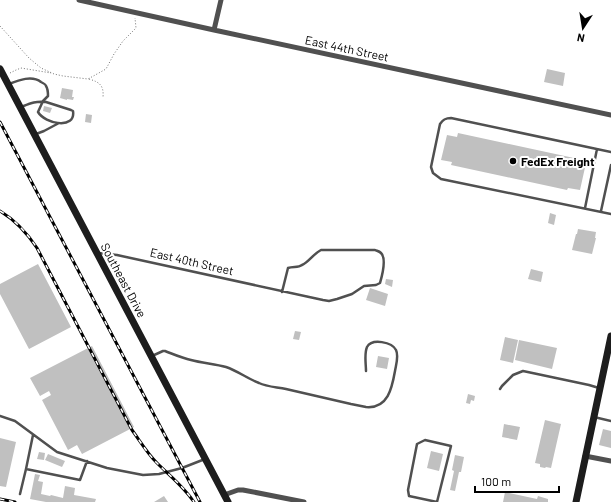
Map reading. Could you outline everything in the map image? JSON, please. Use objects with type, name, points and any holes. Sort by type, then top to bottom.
[{"type":"main road","name":"Southeast Drive","points":[[0,69],[228,502]]},
{"type":"main road","points":[[576,502],[611,336]]},
{"type":"street","name":"East 44th Street","points":[[79,0],[611,115]]},
{"type":"street","points":[[214,30],[221,0]]},
{"type":"street","points":[[586,456],[611,461]]},
{"type":"street","points":[[224,494],[243,490],[304,502]]},
{"type":"lane","points":[[8,84],[33,78],[39,80],[46,86],[48,96],[43,101],[38,112],[40,116],[52,122],[59,123],[70,121],[73,117],[73,111],[43,101],[34,102],[20,108]]},
{"type":"lane","points":[[611,152],[446,118],[442,120],[440,124],[431,167],[433,173],[441,179],[611,214]]},
{"type":"lane","points":[[34,134],[44,131],[59,123]]},
{"type":"lane","points":[[585,208],[597,149]]},
{"type":"lane","points":[[601,212],[611,165]]},
{"type":"lane","name":"East 40th Street","points":[[97,253],[122,256],[282,292],[329,301],[352,294],[366,285],[380,283],[383,267],[383,256],[380,252],[375,250],[320,250],[302,265],[288,268],[282,292]]},
{"type":"lane","points":[[151,356],[165,351],[192,360],[229,368],[261,384],[369,407],[377,406],[382,403],[389,394],[394,378],[397,355],[394,347],[380,342],[369,344],[366,348],[366,371]]},
{"type":"lane","points":[[500,389],[513,375],[523,372],[600,388]]},
{"type":"lane","points":[[0,416],[15,421],[57,452],[107,468],[143,475],[159,474],[182,468],[205,459]]},
{"type":"lane","points":[[594,417],[611,421]]},
{"type":"lane","points":[[20,494],[33,434]]},
{"type":"lane","points":[[425,440],[451,446],[437,502],[409,496],[408,490],[417,444],[425,440]]},
{"type":"lane","points":[[26,468],[80,480],[87,461]]},
{"type":"path","points":[[88,79],[106,69],[114,54],[136,28],[134,12]]},
{"type":"path","points":[[0,26],[29,58],[41,68],[54,74]]},
{"type":"path","points":[[4,77],[21,68],[88,79],[98,82],[102,86],[104,89],[104,97]]},
{"type":"building","points":[[547,69],[565,73],[563,86],[544,82]]},
{"type":"building","points":[[62,88],[73,90],[73,100],[60,98]]},
{"type":"building","points":[[44,106],[52,108],[50,113],[43,111]]},
{"type":"building","points":[[86,114],[92,115],[91,123],[85,122]]},
{"type":"building","name":"FedEx Freight","points":[[458,133],[574,158],[574,160],[586,163],[580,190],[568,188],[567,190],[451,165],[452,162],[441,160],[447,135],[457,137]]},
{"type":"building","points":[[550,213],[556,215],[554,225],[548,223]]},
{"type":"building","points":[[578,229],[596,232],[592,254],[572,250]]},
{"type":"building","points":[[38,264],[71,327],[29,349],[0,294],[0,284]]},
{"type":"building","points":[[531,269],[543,272],[541,282],[528,279]]},
{"type":"building","points":[[386,279],[393,280],[392,287],[385,284]]},
{"type":"building","points":[[370,288],[388,294],[385,306],[366,300]]},
{"type":"building","points":[[295,331],[301,332],[299,340],[293,339]]},
{"type":"building","points":[[505,337],[518,340],[513,363],[500,360]]},
{"type":"building","points":[[519,340],[557,348],[552,369],[515,360]]},
{"type":"building","points":[[92,346],[134,427],[82,454],[77,445],[68,450],[42,400],[51,395],[49,391],[40,396],[30,378]]},
{"type":"building","points":[[378,356],[389,358],[387,369],[376,367]]},
{"type":"building","points":[[468,394],[475,396],[474,401],[471,400],[470,404],[466,403]]},
{"type":"building","points":[[545,420],[561,424],[551,468],[540,467],[540,464],[535,463]]},
{"type":"building","points":[[504,424],[520,427],[517,440],[502,437]]},
{"type":"building","points":[[603,429],[611,431],[611,448],[599,445]]},
{"type":"building","points":[[0,438],[16,442],[6,487],[0,486]]},
{"type":"building","points":[[431,451],[443,454],[439,471],[427,468]]},
{"type":"building","points":[[39,452],[45,453],[44,460],[37,459]]},
{"type":"building","points":[[48,454],[65,461],[62,467],[45,460]]},
{"type":"building","points":[[455,455],[464,457],[455,491],[450,490],[454,471],[452,470]]},
{"type":"building","points":[[35,474],[40,475],[38,481],[43,482],[41,494],[63,498],[65,486],[75,488],[74,495],[96,499],[95,502],[46,502],[30,499]]},
{"type":"building","points":[[505,492],[537,499],[538,496],[548,499],[548,502],[503,502]]},
{"type":"building","points":[[164,496],[168,502],[154,502]]},
{"type":"railway","points":[[0,122],[200,502]]},
{"type":"railway","points":[[0,211],[11,218],[37,248],[132,430],[153,459],[181,486],[194,502]]},
{"type":"railway","points":[[0,499],[15,502]]},
{"type":"place","name":"FedEx Freight","points":[[513,161]]}]
